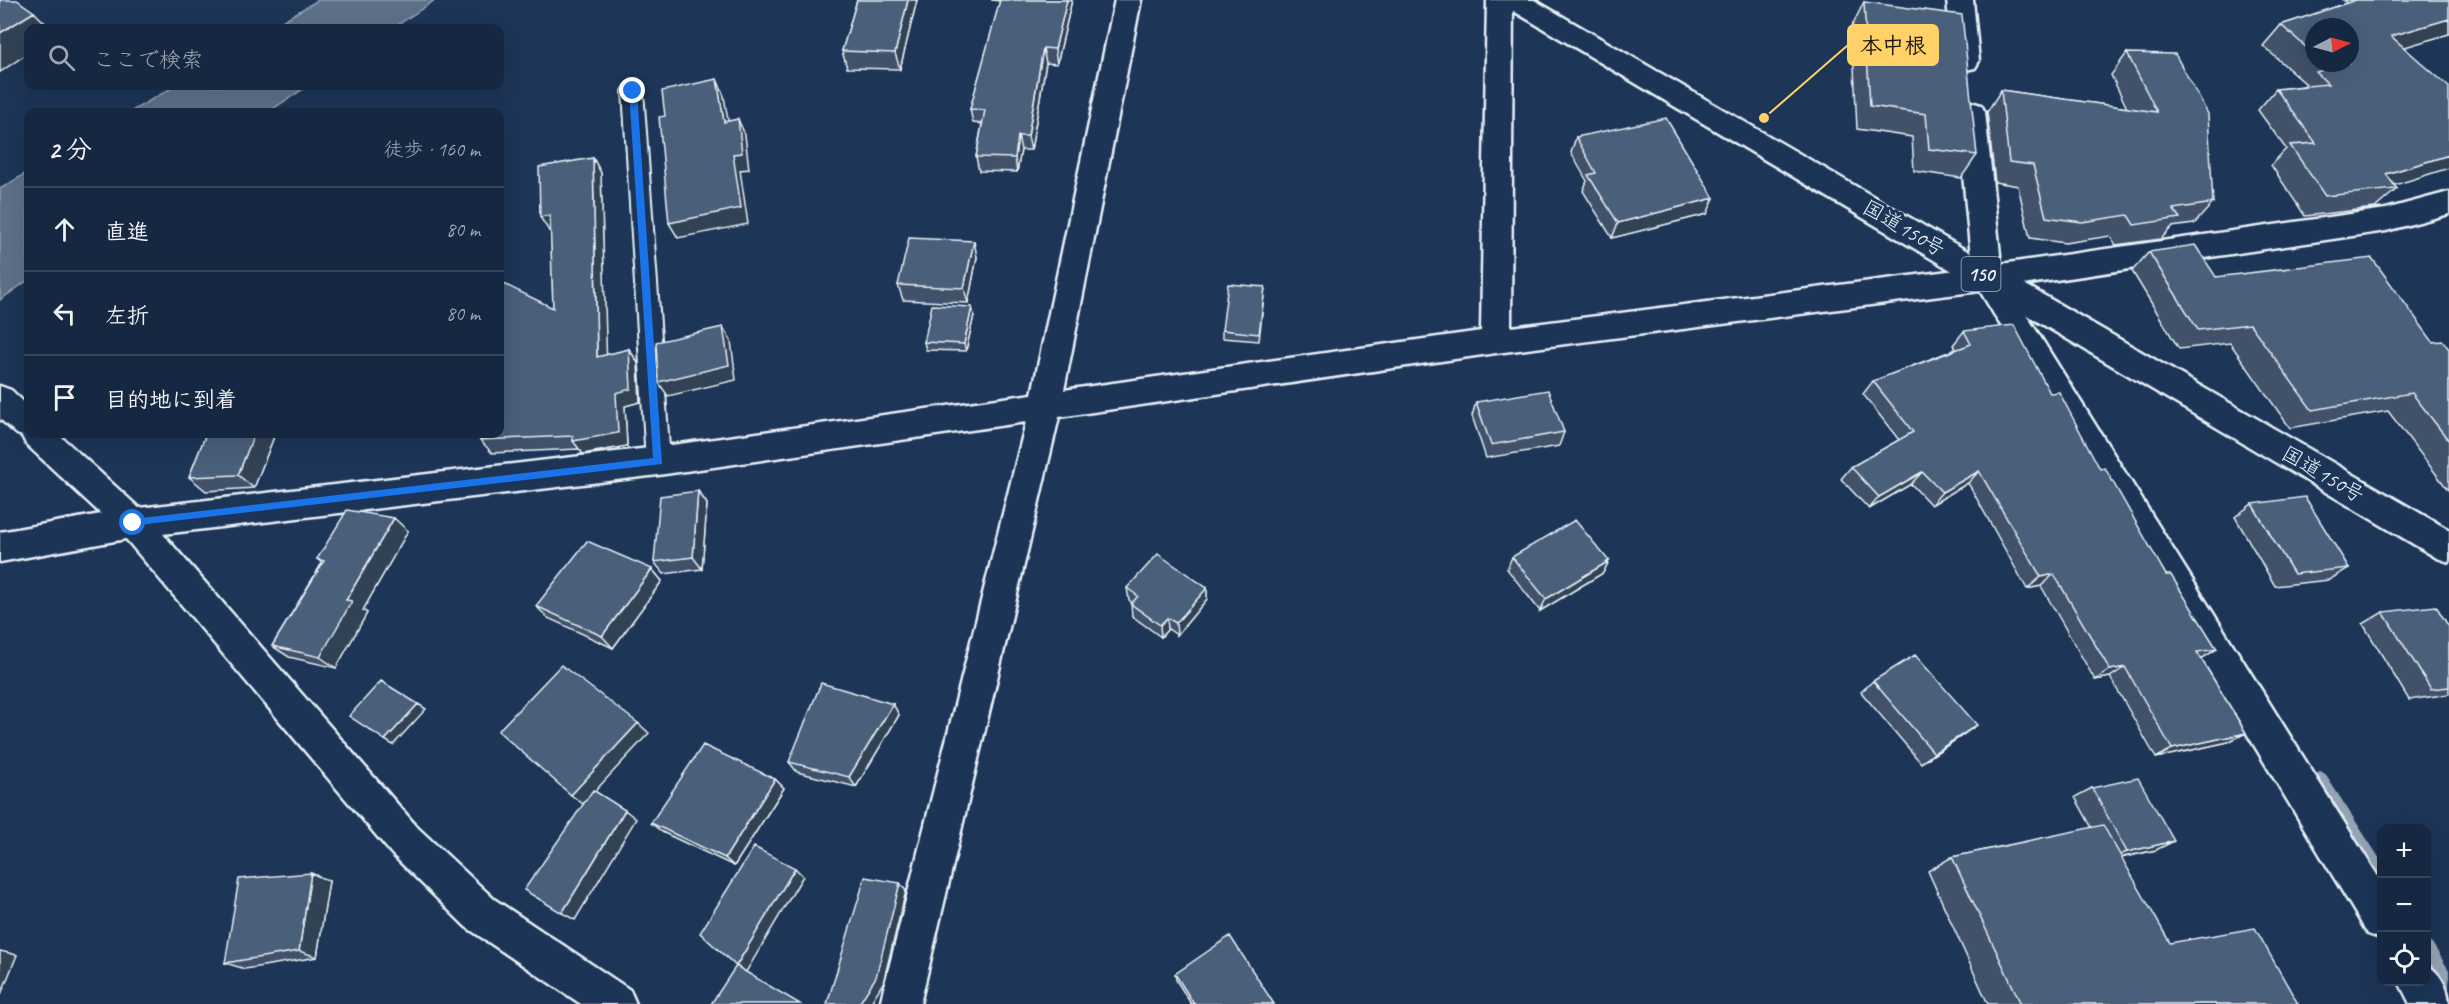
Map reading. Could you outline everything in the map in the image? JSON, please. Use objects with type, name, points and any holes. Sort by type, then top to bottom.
[{"type":"main road","points":[[900,1004],[1046,407],[1128,0]]},
{"type":"main road","points":[[1496,341],[1500,0]]},
{"type":"main road","name":"国道150号","points":[[1514,0],[2449,547]]},
{"type":"main road","points":[[1960,0],[1988,278],[2377,912]]},
{"type":"main road","points":[[0,547],[133,523],[658,461],[1496,341],[1988,278],[2386,220],[2449,203]]},
{"type":"main road","points":[[0,399],[24,422]]},
{"type":"main road","points":[[41,438],[133,523],[405,841],[480,913],[616,1004]]},
{"type":"main road","points":[[2422,986],[2433,1004]]},
{"type":"lane","points":[[633,91],[658,461]]},
{"type":"water","points":[[318,0],[435,0],[399,24],[277,24]]},
{"type":"water","points":[[168,90],[302,90],[274,108],[137,108]]},
{"type":"water","points":[[24,174],[24,283],[0,300],[0,189]]},
{"type":"building","points":[[0,0],[17,0],[34,12],[0,33]]},
{"type":"building","points":[[857,0],[908,0],[895,53],[842,51]]},
{"type":"building","points":[[1000,0],[1067,0],[1055,49],[1043,48],[1028,136],[1018,136],[1015,158],[976,157],[985,110],[970,109]]},
{"type":"building","points":[[2356,0],[2449,0],[2449,19],[2391,36],[2449,87],[2449,155],[2386,174],[2397,189],[2325,196],[2290,145],[2316,143],[2276,89],[2328,84],[2316,72],[2359,72],[2359,18],[2305,18],[2305,46],[2281,25]]},
{"type":"building","points":[[1864,2],[1962,15],[1977,155],[1929,149],[1926,114],[1870,106]]},
{"type":"building","points":[[2127,53],[2175,54],[2208,114],[2213,203],[2173,209],[2180,218],[2134,225],[2128,215],[2082,222],[2046,217],[2033,165],[2009,162],[2001,90],[2157,112]]},
{"type":"building","points":[[717,79],[724,122],[738,119],[742,153],[733,154],[741,208],[669,223],[659,117],[665,116],[662,91]]},
{"type":"building","points":[[1666,118],[1714,198],[1618,223],[1588,175],[1596,173],[1576,137]]},
{"type":"building","points":[[593,158],[597,357],[629,349],[631,389],[616,393],[618,433],[573,441],[573,436],[480,440],[481,438],[504,438],[504,284],[553,308],[550,215],[540,217],[539,167]]},
{"type":"building","points":[[909,238],[974,241],[964,288],[898,285]]},
{"type":"building","points":[[2195,245],[2216,277],[2372,258],[2433,342],[2443,341],[2449,349],[2449,441],[2412,393],[2312,410],[2250,324],[2198,330],[2149,252]]},
{"type":"building","points":[[1228,284],[1265,287],[1259,334],[1222,330]]},
{"type":"building","points":[[932,305],[972,307],[964,344],[924,342]]},
{"type":"building","points":[[2014,325],[2050,393],[2059,392],[2100,469],[2105,468],[2166,575],[2171,575],[2217,649],[2197,652],[2246,733],[2172,749],[2125,667],[2110,670],[2054,574],[2041,577],[1979,471],[1942,492],[1922,472],[1879,497],[1851,467],[1913,432],[1873,381],[1971,344],[1964,331]]},
{"type":"building","points":[[723,327],[729,365],[658,382],[656,342]]},
{"type":"building","points":[[1548,390],[1564,432],[1491,445],[1476,402]]},
{"type":"building","points":[[204,438],[252,438],[238,475],[189,477]]},
{"type":"building","points":[[698,491],[693,557],[654,562],[660,496]]},
{"type":"building","points":[[2305,497],[2349,568],[2294,574],[2252,504]]},
{"type":"building","points":[[347,510],[394,518],[346,600],[352,601],[320,657],[272,646],[324,561],[317,559]]},
{"type":"building","points":[[1575,520],[1609,561],[1546,599],[1512,557]]},
{"type":"building","points":[[587,541],[652,569],[602,636],[536,606]]},
{"type":"building","points":[[1158,554],[1207,588],[1176,623],[1167,618],[1160,625],[1131,604],[1138,596],[1127,588]]},
{"type":"building","points":[[2436,606],[2449,627],[2449,687],[2431,689],[2383,612]]},
{"type":"building","points":[[1915,655],[1977,725],[1934,753],[1873,681]]},
{"type":"building","points":[[561,665],[638,723],[571,795],[498,731]]},
{"type":"building","points":[[381,681],[418,704],[385,740],[349,716]]},
{"type":"building","points":[[821,683],[893,704],[849,777],[789,762]]},
{"type":"building","points":[[703,745],[775,779],[725,858],[651,823]]},
{"type":"building","points":[[2138,778],[2174,841],[2127,852],[2092,788]]},
{"type":"building","points":[[593,790],[625,810],[562,913],[524,890]]},
{"type":"building","points":[[2103,825],[2170,943],[2255,928],[2298,1004],[2021,1004],[1952,857]]},
{"type":"building","points":[[754,847],[795,868],[736,966],[700,933]]},
{"type":"building","points":[[311,873],[299,951],[225,963],[239,879]]},
{"type":"building","points":[[865,877],[900,883],[876,977],[859,1004],[827,1004]]},
{"type":"building","points":[[1230,936],[1274,1004],[1194,1004],[1175,974]]},
{"type":"building","points":[[736,966],[800,1004],[711,1004]]},
{"type":"waterway","points":[[2320,779],[2377,869]]},
{"type":"waterway","points":[[2431,957],[2449,985]]},
{"type":"place","name":"本中根","points":[[1764,118]]},
{"type":"route","points":[[133,523],[658,461],[633,91]]}]
